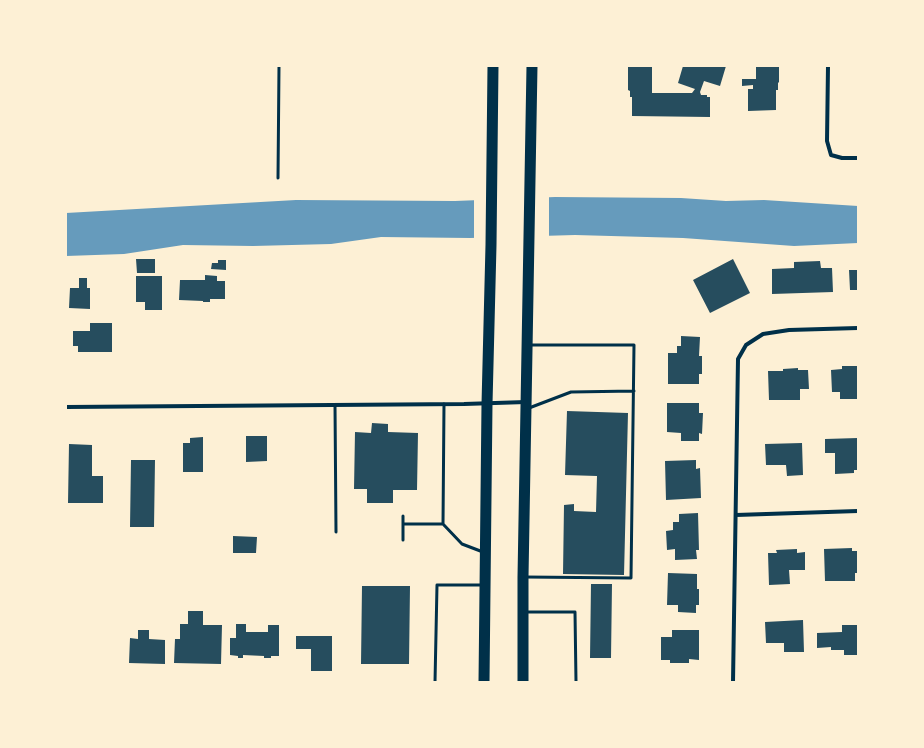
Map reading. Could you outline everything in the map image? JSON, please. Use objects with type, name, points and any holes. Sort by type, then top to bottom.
[{"type":"highway","points":[[484,682],[487,404],[492,245],[493,66]]},
{"type":"highway","points":[[523,682],[523,578],[532,66]]},
{"type":"street","points":[[828,66],[828,141],[830,155],[842,158],[858,158]]},
{"type":"street","points":[[733,682],[738,359],[746,344],[763,334],[782,331],[858,328]]},
{"type":"street","points":[[66,407],[444,404],[527,406]]},
{"type":"street","points":[[736,515],[858,511]]},
{"type":"lane","points":[[278,178],[279,66]]},
{"type":"lane","points":[[523,578],[631,578],[634,345],[528,345]]},
{"type":"lane","points":[[527,406],[571,392],[634,391]]},
{"type":"lane","points":[[444,404],[443,524],[462,544],[485,553]]},
{"type":"lane","points":[[335,405],[336,532]]},
{"type":"lane","points":[[403,516],[403,540]]},
{"type":"lane","points":[[403,524],[443,524]]},
{"type":"lane","points":[[435,682],[437,585],[485,585]]},
{"type":"lane","points":[[523,612],[575,612],[576,682]]},
{"type":"water","points":[[555,197],[681,198],[726,201],[764,200],[858,206],[858,243],[794,246],[683,238],[575,235],[470,238],[381,237],[331,244],[253,246],[183,245],[124,254],[66,256],[66,213],[296,200],[455,201]]},
{"type":"pier","points":[[549,195],[549,238],[474,239],[474,198]]},
{"type":"building","points":[[628,66],[652,66],[652,93],[692,93],[695,89],[678,83],[683,66],[726,66],[720,86],[704,81],[700,92],[701,95],[707,95],[707,97],[710,97],[710,117],[632,116],[632,97],[630,97],[630,91],[628,90]]},
{"type":"building","points":[[756,66],[779,66],[778,90],[776,90],[776,110],[748,111],[748,89],[753,89],[753,85],[742,86],[742,79],[756,79]]},
{"type":"building","points":[[136,259],[155,259],[155,273],[137,273]]},
{"type":"building","points":[[733,259],[750,293],[710,313],[693,280]]},
{"type":"building","points":[[218,260],[226,260],[226,270],[211,269],[212,263],[218,263]]},
{"type":"building","points":[[820,261],[821,268],[832,268],[833,292],[772,294],[772,269],[794,268],[794,262]]},
{"type":"building","points":[[849,270],[858,270],[858,290],[850,290]]},
{"type":"building","points":[[205,275],[217,276],[217,281],[225,281],[225,299],[210,299],[210,302],[179,300],[180,280],[205,280]]},
{"type":"building","points":[[136,276],[162,276],[162,310],[145,310],[145,302],[136,302]]},
{"type":"building","points":[[79,278],[87,278],[87,288],[90,288],[90,309],[69,308],[70,288],[79,288]]},
{"type":"building","points":[[90,323],[112,323],[112,352],[78,352],[78,346],[73,346],[73,331],[90,331]]},
{"type":"building","points":[[681,336],[700,337],[699,356],[702,356],[702,374],[699,374],[699,384],[668,384],[668,353],[677,353],[677,346],[681,346]]},
{"type":"building","points":[[842,366],[858,366],[858,399],[840,399],[840,392],[832,392],[831,370],[842,369]]},
{"type":"building","points":[[798,368],[798,370],[808,370],[809,389],[800,389],[800,400],[769,400],[768,371],[783,371],[783,369]]},
{"type":"building","points":[[667,403],[699,403],[699,413],[703,413],[702,434],[699,433],[699,441],[681,441],[681,433],[667,432]]},
{"type":"building","points":[[567,411],[628,413],[624,575],[563,574],[564,505],[574,504],[574,511],[596,512],[597,476],[565,475]]},
{"type":"building","points":[[372,423],[388,424],[388,432],[418,433],[417,490],[393,490],[393,503],[367,503],[367,489],[354,489],[355,432],[371,433]]},
{"type":"building","points":[[246,436],[267,436],[267,461],[246,462]]},
{"type":"building","points":[[203,437],[203,472],[183,472],[183,443],[190,443],[190,438]]},
{"type":"building","points":[[858,438],[858,470],[854,470],[854,473],[835,474],[835,453],[825,453],[825,439]]},
{"type":"building","points":[[802,443],[803,475],[787,476],[786,465],[766,465],[765,444]]},
{"type":"building","points":[[69,444],[92,445],[92,476],[103,476],[103,503],[68,503]]},
{"type":"building","points":[[131,460],[155,460],[154,527],[130,527]]},
{"type":"building","points":[[696,460],[696,469],[700,468],[701,498],[666,500],[665,461]]},
{"type":"building","points":[[698,513],[699,550],[696,550],[697,559],[675,560],[675,549],[667,550],[666,531],[673,530],[673,522],[679,522],[679,514]]},
{"type":"building","points":[[233,536],[257,537],[256,553],[233,553]]},
{"type":"building","points":[[852,548],[852,551],[858,551],[858,573],[855,573],[855,581],[825,581],[824,549]]},
{"type":"building","points":[[797,549],[797,553],[805,552],[805,570],[789,570],[790,584],[769,585],[768,553],[777,553],[776,550]]},
{"type":"building","points":[[668,573],[697,574],[699,605],[696,605],[696,613],[678,612],[678,605],[667,605]]},
{"type":"building","points":[[591,584],[612,584],[611,658],[590,658]]},
{"type":"building","points":[[362,586],[410,586],[409,664],[361,664]]},
{"type":"building","points":[[188,611],[203,611],[203,625],[222,625],[221,664],[174,663],[175,639],[180,639],[180,624],[188,624]]},
{"type":"building","points":[[803,620],[804,652],[784,652],[784,643],[766,643],[765,622]]},
{"type":"building","points":[[236,624],[246,624],[246,632],[268,632],[268,625],[279,625],[279,656],[264,658],[264,656],[243,655],[243,658],[238,658],[238,656],[230,655],[230,638],[236,638]]},
{"type":"building","points":[[842,625],[858,625],[858,655],[844,655],[844,650],[831,650],[831,647],[817,648],[817,633],[842,632]]},
{"type":"building","points":[[138,630],[149,630],[149,639],[165,640],[165,664],[129,663],[130,638],[138,639]]},
{"type":"building","points":[[672,630],[699,630],[699,660],[689,659],[689,663],[670,663],[670,660],[661,660],[661,637],[672,637]]},
{"type":"building","points":[[296,636],[332,636],[332,671],[311,671],[311,649],[296,649]]}]
